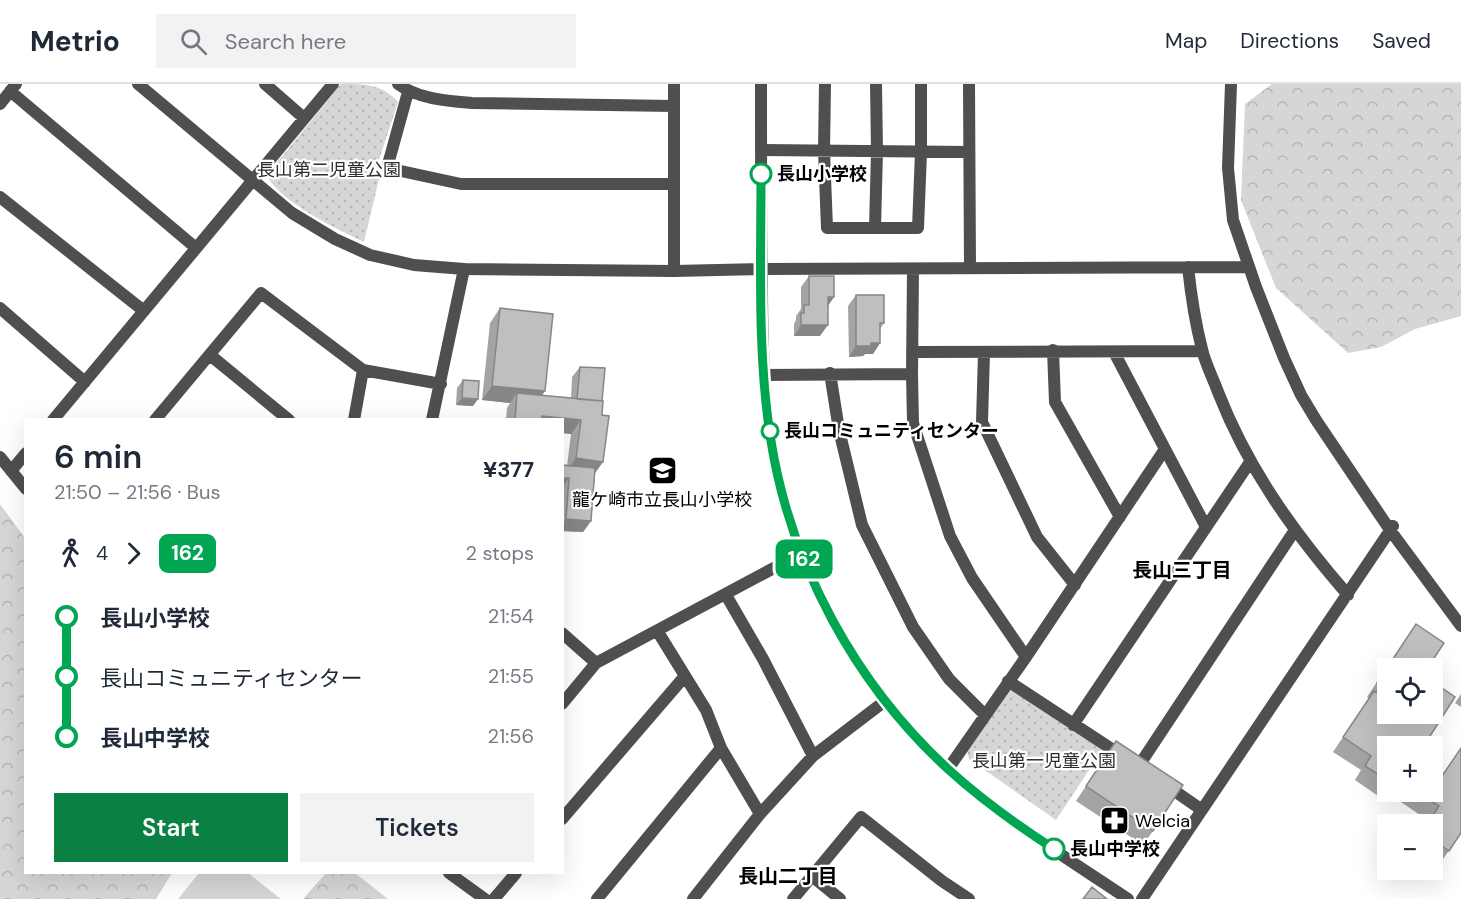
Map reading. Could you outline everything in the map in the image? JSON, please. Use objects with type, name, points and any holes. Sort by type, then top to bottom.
[{"type":"street","points":[[138,84],[299,218],[370,255],[414,265],[464,269],[674,270],[1248,267]]},
{"type":"street","points":[[265,84],[304,118]]},
{"type":"street","points":[[55,418],[333,84]]},
{"type":"street","points":[[674,84],[674,270]]},
{"type":"street","points":[[761,84],[764,375],[771,442],[779,483],[790,521],[818,591],[853,657],[885,701],[948,769],[1009,819],[1128,899]]},
{"type":"street","points":[[825,84],[824,151],[827,228],[918,228],[921,84]]},
{"type":"street","points":[[875,228],[876,84]]},
{"type":"street","points":[[969,84],[970,268]]},
{"type":"street","points":[[1231,84],[1228,168],[1229,198],[1233,220],[1248,267],[1284,358],[1301,395],[1461,626]]},
{"type":"street","points":[[0,104],[13,88],[196,248]]},
{"type":"street","points":[[674,106],[472,104],[445,101],[403,88],[387,168],[461,184],[674,184]]},
{"type":"street","points":[[761,150],[969,152]]},
{"type":"street","points":[[0,197],[144,311]]},
{"type":"street","points":[[1188,267],[1202,351],[1232,426],[1250,462],[1295,530],[1348,595]]},
{"type":"street","points":[[432,418],[464,269]]},
{"type":"street","points":[[913,269],[914,423],[950,536],[972,578],[1026,657]]},
{"type":"street","points":[[159,418],[261,292],[363,370],[441,384]]},
{"type":"street","points":[[0,308],[85,382]]},
{"type":"street","points":[[1053,350],[1055,402],[1120,517]]},
{"type":"street","points":[[912,352],[1202,351]]},
{"type":"street","points":[[1114,352],[1206,527]]},
{"type":"street","points":[[984,353],[982,422],[1036,537],[1075,585]]},
{"type":"street","points":[[210,355],[287,418]]},
{"type":"street","points":[[354,418],[363,370]]},
{"type":"street","points":[[830,373],[839,430],[862,525],[912,627],[949,679],[985,715]]},
{"type":"street","points":[[764,375],[912,374]]},
{"type":"street","points":[[948,769],[1075,585],[1165,449]]},
{"type":"street","points":[[11,471],[24,455]]},
{"type":"street","points":[[0,457],[24,487]]},
{"type":"street","points":[[1073,725],[1250,462]]},
{"type":"street","points":[[1142,899],[1392,528]]},
{"type":"street","points":[[1147,773],[1295,530]]},
{"type":"street","points":[[564,702],[596,663],[658,632],[802,553]]},
{"type":"street","points":[[726,594],[763,659],[813,756]]},
{"type":"street","points":[[658,632],[705,710],[721,748],[760,814]]},
{"type":"street","points":[[564,635],[596,663]]},
{"type":"street","points":[[564,817],[685,676]]},
{"type":"street","points":[[1008,681],[1202,810]]},
{"type":"street","points":[[693,899],[760,814],[813,756],[885,701]]},
{"type":"street","points":[[597,899],[721,748]]},
{"type":"street","points":[[793,899],[861,817],[942,881],[969,899]]},
{"type":"street","points":[[450,874],[485,899]]},
{"type":"street","points":[[494,899],[515,874]]},
{"type":"street","points":[[812,876],[840,899]]},
{"type":"green space","name":"長山第二児童公園","points":[[341,84],[380,88],[398,102],[375,172],[380,175],[364,242],[310,214],[283,195],[267,175]]},
{"type":"green space","points":[[1272,84],[1461,84],[1461,316],[1415,329],[1381,347],[1348,353],[1276,288],[1241,200],[1245,104]]},
{"type":"green space","points":[[0,504],[24,537],[24,874],[171,874],[156,899],[0,899]]},
{"type":"green space","name":"長山第一児童公園","points":[[1009,686],[1103,749],[1056,820],[969,759],[967,751]]},
{"type":"green space","points":[[198,874],[249,874],[281,899],[178,899]]},
{"type":"green space","points":[[325,874],[356,874],[388,899],[303,899]]},
{"type":"building","points":[[809,276],[834,276],[834,297],[828,297],[828,325],[801,325],[804,305],[809,305]]},
{"type":"building","points":[[856,295],[884,295],[884,323],[880,323],[880,343],[871,343],[871,346],[856,346]]},
{"type":"building","points":[[500,308],[553,314],[545,391],[492,386]]},
{"type":"building","points":[[580,367],[605,368],[602,401],[577,399]]},
{"type":"building","points":[[463,380],[479,381],[478,399],[462,398]]},
{"type":"building","points":[[517,393],[603,401],[602,415],[609,416],[603,462],[576,458],[581,420],[542,416],[542,418],[515,418]]},
{"type":"building","points":[[564,465],[595,468],[591,521],[566,519],[569,478],[564,478]]},
{"type":"building","points":[[1416,624],[1444,643],[1434,658],[1394,658]]},
{"type":"building","points":[[1443,689],[1455,697],[1443,716]]},
{"type":"building","points":[[1374,691],[1377,693],[1377,724],[1438,724],[1430,736],[1377,736],[1377,774],[1365,766],[1371,756],[1343,737]]},
{"type":"building","points":[[1116,741],[1183,785],[1153,831],[1086,786]]},
{"type":"building","points":[[1461,748],[1461,833],[1449,851],[1443,847],[1443,814],[1434,814],[1439,806],[1433,802],[1443,802],[1443,775]]},
{"type":"building","points":[[1092,887],[1107,899],[1083,899]]},
{"type":"bus line","name":"162","points":[[761,174],[762,340],[766,406],[779,483],[790,521],[818,591],[853,657],[885,701],[919,740],[970,789],[1054,849]]},
{"type":"place","name":"長山小学校","points":[[761,174]]},
{"type":"place","name":"長山コミュニティセンター","points":[[770,431]]},
{"type":"place","name":"龍ケ崎市立長山小学校","points":[[662,471]]},
{"type":"place","name":"Welcia","points":[[1114,821]]},
{"type":"place","name":"長山中学校","points":[[1054,849]]},
{"type":"district","name":"長山三丁目","points":[[1182,570]]},
{"type":"district","name":"長山二丁目","points":[[788,876]]}]
